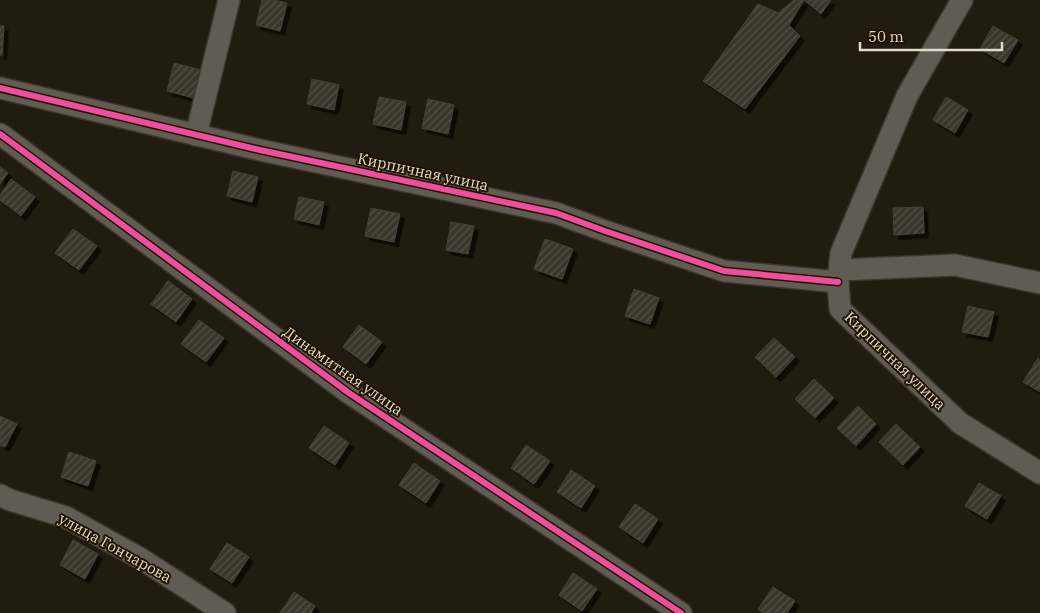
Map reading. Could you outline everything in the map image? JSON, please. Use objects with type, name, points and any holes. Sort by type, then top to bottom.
[{"type":"street","points":[[196,135],[229,0]]},
{"type":"street","points":[[962,0],[907,96],[841,253],[838,276],[955,265],[1040,283]]},
{"type":"street","name":"Кирпичная улица","points":[[0,88],[260,150],[556,212],[724,272],[838,276],[840,309],[960,423],[1040,473]]},
{"type":"street","name":"Динамитная улица","points":[[0,134],[350,393],[681,613]]},
{"type":"street","name":"улица Гончарова","points":[[0,495],[10,500],[66,517],[143,560],[225,613]]},
{"type":"building","points":[[262,0],[287,3],[280,31],[256,25]]},
{"type":"building","points":[[794,0],[804,0],[789,25],[800,36],[745,109],[703,81],[758,4],[778,13]]},
{"type":"building","points":[[804,0],[831,0],[821,14]]},
{"type":"building","points":[[0,26],[4,26],[2,55],[0,55]]},
{"type":"building","points":[[993,26],[1018,40],[1004,63],[980,49]]},
{"type":"building","points":[[174,63],[201,70],[194,98],[167,91]]},
{"type":"building","points":[[312,79],[339,85],[334,110],[307,104]]},
{"type":"building","points":[[379,97],[406,102],[401,130],[373,124]]},
{"type":"building","points":[[946,97],[968,110],[955,133],[933,120]]},
{"type":"building","points":[[428,99],[454,105],[448,134],[422,128]]},
{"type":"building","points":[[0,167],[8,173],[0,184]]},
{"type":"building","points":[[233,171],[258,177],[252,202],[227,196]]},
{"type":"building","points":[[11,179],[35,197],[21,216],[0,200],[0,195]]},
{"type":"building","points":[[299,197],[324,202],[319,225],[294,219]]},
{"type":"building","points":[[923,207],[924,233],[894,235],[893,208]]},
{"type":"building","points":[[371,208],[400,214],[394,242],[365,236]]},
{"type":"building","points":[[451,222],[474,226],[468,254],[446,250]]},
{"type":"building","points":[[73,229],[97,246],[79,270],[55,253]]},
{"type":"building","points":[[545,239],[573,249],[562,279],[534,269]]},
{"type":"building","points":[[168,281],[192,299],[176,322],[151,304]]},
{"type":"building","points":[[634,289],[659,298],[650,324],[625,316]]},
{"type":"building","points":[[968,306],[994,312],[988,337],[962,332]]},
{"type":"building","points":[[199,320],[224,338],[206,362],[181,344]]},
{"type":"building","points":[[359,325],[382,342],[366,364],[343,347]]},
{"type":"building","points":[[774,338],[795,357],[776,377],[755,357]]},
{"type":"building","points":[[1038,358],[1040,360],[1040,392],[1023,382]]},
{"type":"building","points":[[814,379],[834,398],[815,418],[795,399]]},
{"type":"building","points":[[858,406],[876,424],[856,446],[837,428]]},
{"type":"building","points":[[0,416],[17,424],[5,447],[0,445]]},
{"type":"building","points":[[896,424],[920,447],[903,465],[879,442]]},
{"type":"building","points":[[324,426],[349,443],[335,465],[309,448]]},
{"type":"building","points":[[526,445],[550,461],[534,484],[511,468]]},
{"type":"building","points":[[69,452],[96,461],[88,486],[61,477]]},
{"type":"building","points":[[414,463],[440,481],[426,503],[399,485]]},
{"type":"building","points":[[571,470],[595,486],[581,508],[557,492]]},
{"type":"building","points":[[979,483],[1001,496],[987,519],[965,506]]},
{"type":"building","points":[[635,504],[658,519],[643,543],[619,527]]},
{"type":"building","points":[[73,540],[98,554],[85,579],[60,565]]},
{"type":"building","points":[[227,543],[249,557],[232,583],[210,569]]},
{"type":"building","points":[[573,573],[597,589],[582,611],[559,595]]},
{"type":"building","points":[[773,587],[795,601],[787,613],[763,613],[758,609]]},
{"type":"building","points":[[294,592],[315,606],[311,613],[280,613]]},
{"type":"cycle path","points":[[0,88],[260,150],[556,213],[724,271],[838,282]]},
{"type":"cycle path","points":[[0,134],[349,393],[681,613]]}]
